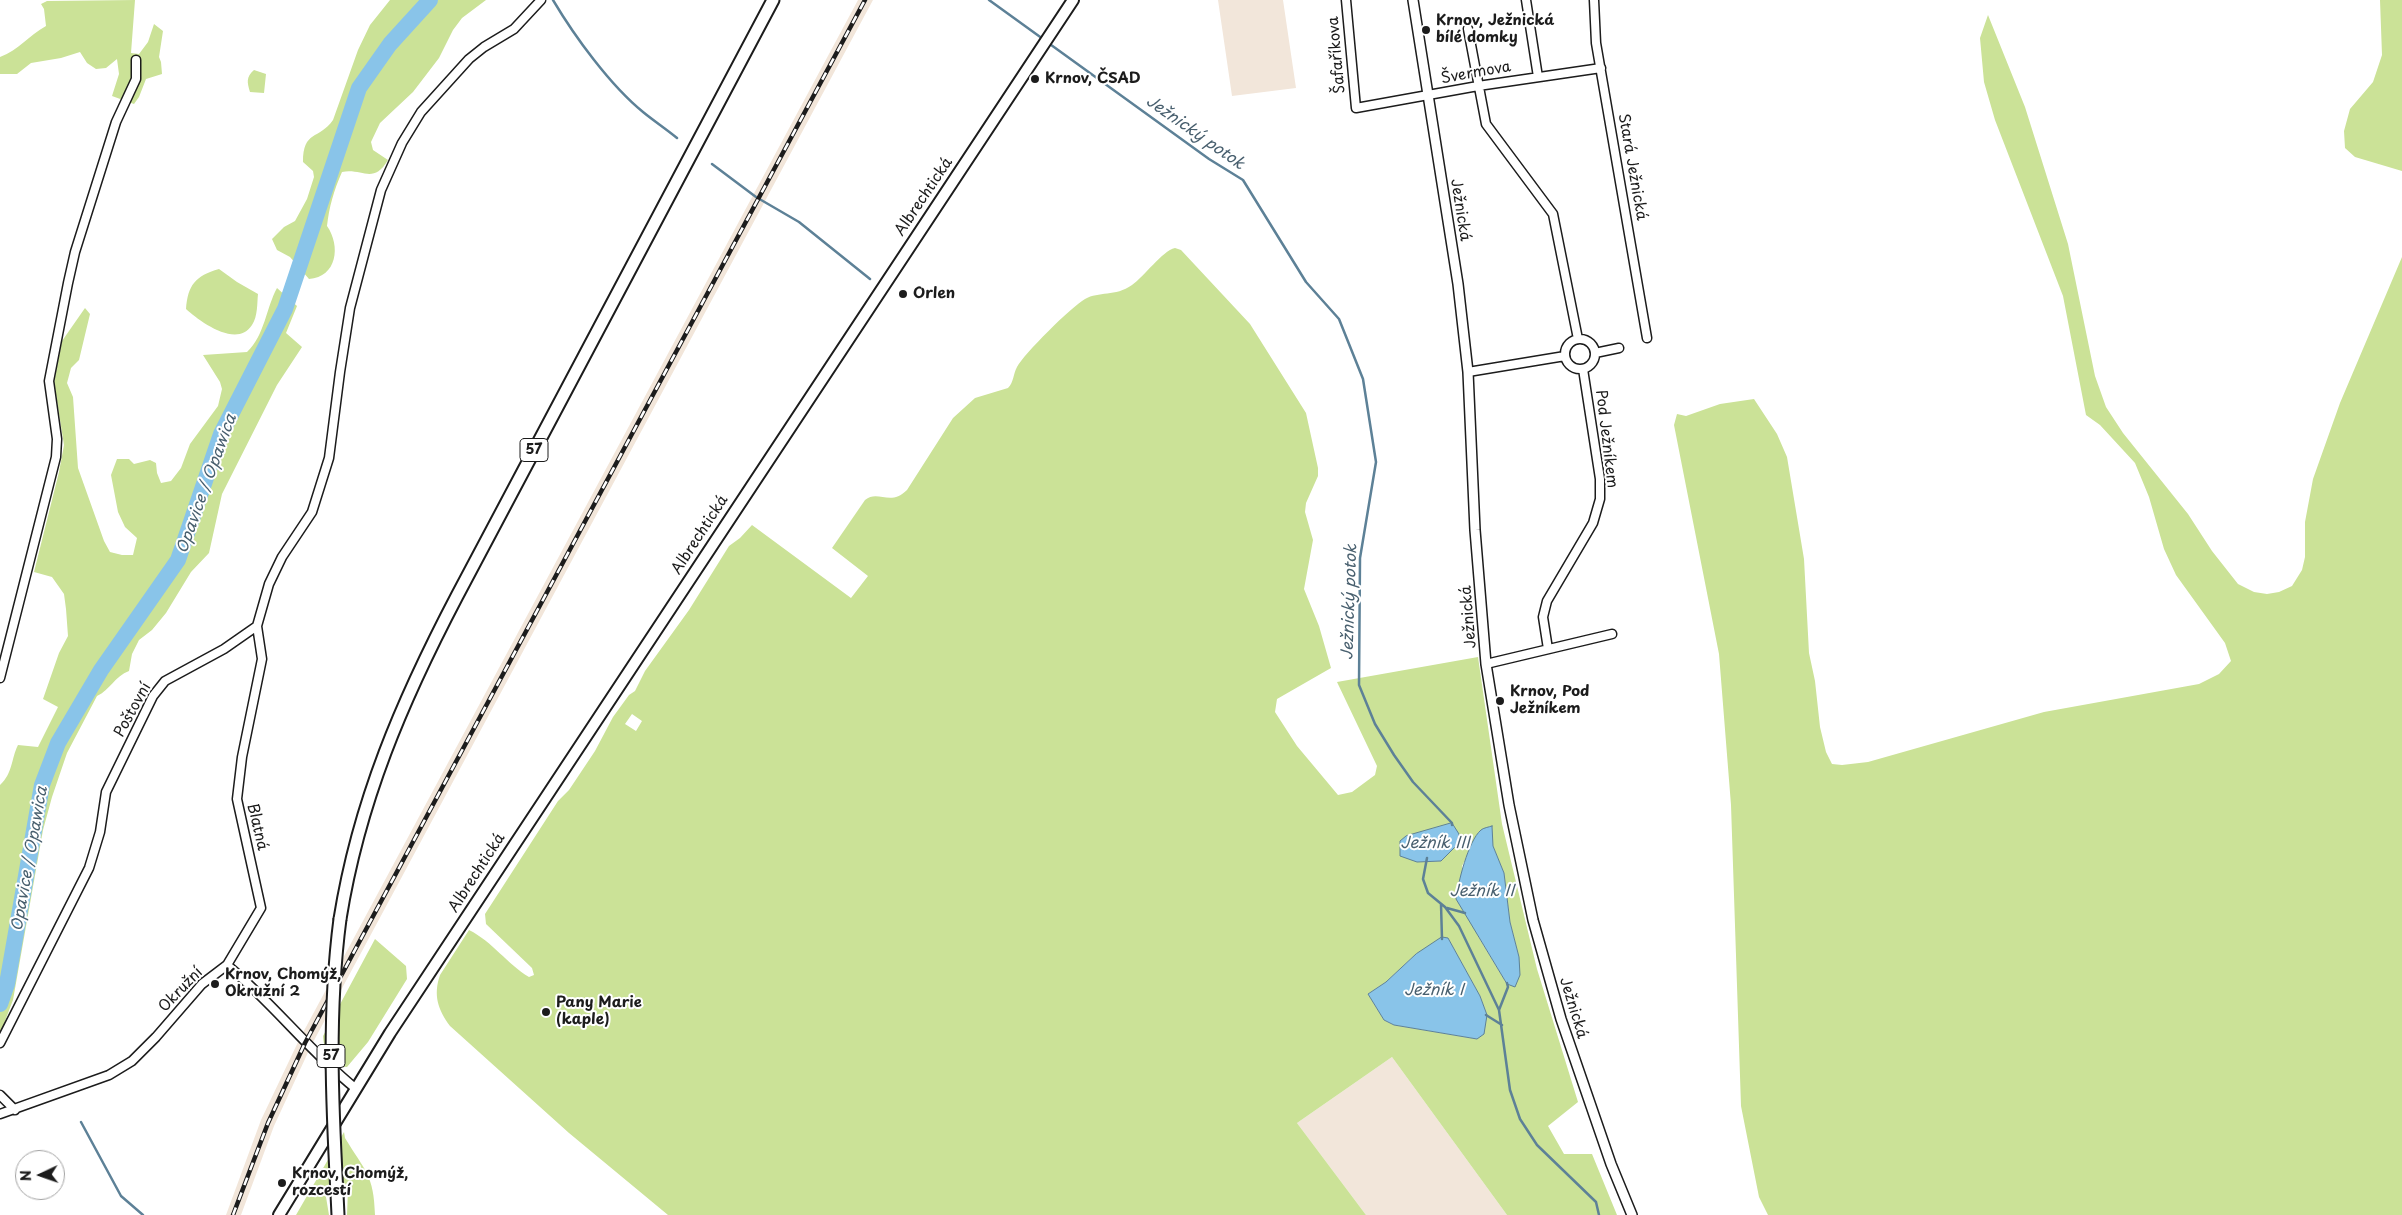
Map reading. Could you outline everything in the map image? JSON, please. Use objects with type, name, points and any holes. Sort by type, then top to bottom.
[{"type":"main road","name":"57","points":[[338,1215],[331,1034],[334,975],[340,919],[349,870],[363,814],[384,753],[408,694],[444,620],[773,0]]},
{"type":"main road","name":"Albrechtická","points":[[279,1215],[355,1088],[848,338],[1073,0]]},
{"type":"street","points":[[257,626],[270,584],[282,557],[312,512],[321,487],[332,439],[350,308],[381,190],[402,143],[421,112],[469,59],[484,47],[514,29],[541,0]]},
{"type":"street","name":"Šafaříkova","points":[[1346,0],[1356,108]]},
{"type":"street","name":"Ježnická","points":[[1413,0],[1458,284],[1468,372],[1475,530],[1486,664],[1509,806],[1533,920],[1561,1019],[1632,1215]]},
{"type":"street","points":[[1526,0],[1538,77]]},
{"type":"street","name":"Stará Ježnická","points":[[1594,0],[1596,44],[1647,338]]},
{"type":"street","points":[[1468,29],[1486,124],[1553,214],[1578,339]]},
{"type":"street","points":[[0,678],[56,457],[57,439],[48,381],[73,260],[116,122],[136,79],[136,60]]},
{"type":"street","name":"Švermova","points":[[1356,108],[1478,86],[1601,68]]},
{"type":"street","points":[[1578,339],[1586,340],[1592,345],[1595,353],[1594,360],[1583,369],[1575,368],[1568,364],[1565,356],[1566,348],[1570,342],[1578,339]]},
{"type":"street","points":[[1595,353],[1619,348]]},
{"type":"street","points":[[1468,372],[1565,356]]},
{"type":"street","name":"Pod Ježníkem","points":[[1548,649],[1543,617],[1547,601],[1593,522],[1600,499],[1600,480],[1583,369]]},
{"type":"street","name":"Blatná","points":[[227,965],[261,908],[236,800],[242,757],[262,658],[257,626]]},
{"type":"street","name":"Poštovní","points":[[0,1043],[89,868],[100,832],[106,792],[153,696],[165,681],[224,649],[257,626]]},
{"type":"street","points":[[1486,664],[1612,634]]},
{"type":"street","points":[[227,965],[319,1056],[355,1088]]},
{"type":"street","name":"Okružní","points":[[0,1114],[110,1075],[132,1061],[156,1037],[202,984],[227,965]]},
{"type":"street","points":[[0,1095],[15,1110]]},
{"type":"shaded area","points":[[858,0],[873,0],[311,1046],[274,1126],[241,1215],[226,1215],[261,1120],[299,1040]]},
{"type":"shaded area","points":[[1218,0],[1283,0],[1296,88],[1232,96]]},
{"type":"shaded area","points":[[1392,1057],[1507,1215],[1366,1215],[1297,1123]]},
{"type":"green space","points":[[135,0],[131,53],[139,54],[148,42],[154,24],[163,31],[159,57],[162,74],[146,79],[134,104],[112,96],[119,74],[117,59],[106,68],[96,69],[87,63],[80,52],[61,58],[31,63],[17,74],[0,74],[0,57],[46,26],[44,9],[41,4],[47,1]]},
{"type":"green space","points":[[390,0],[486,0],[462,18],[453,30],[439,58],[413,92],[380,123],[371,142],[373,150],[388,160],[383,168],[372,174],[342,172],[332,199],[327,226],[334,242],[334,259],[326,273],[309,279],[290,257],[277,250],[272,239],[284,227],[295,221],[307,199],[314,177],[313,171],[303,162],[306,145],[313,136],[328,126],[333,120],[358,50],[370,25]]},
{"type":"green space","points":[[2380,0],[2402,0],[2402,171],[2355,157],[2345,148],[2344,131],[2350,109],[2373,82],[2382,55]]},
{"type":"green space","points":[[1988,15],[2025,107],[2068,244],[2095,376],[2106,407],[2123,433],[2188,514],[2212,551],[2238,584],[2254,592],[2267,594],[2279,592],[2292,586],[2302,570],[2305,557],[2305,522],[2313,479],[2340,403],[2402,257],[2402,1215],[1768,1215],[1759,1197],[1741,1106],[1731,805],[1719,654],[1674,425],[1677,414],[1686,416],[1720,404],[1754,399],[1777,434],[1787,457],[1804,559],[1809,653],[1815,681],[1820,727],[1826,752],[1832,764],[1842,765],[1868,762],[2044,712],[2199,684],[2219,674],[2231,661],[2225,643],[2176,575],[2164,549],[2149,497],[2135,463],[2100,425],[2086,415],[2063,296],[1995,120],[1984,82],[1980,38]]},
{"type":"green space","points":[[254,70],[266,74],[264,93],[250,92],[248,80]]},
{"type":"green space","points":[[1175,248],[1181,250],[1250,324],[1306,413],[1318,476],[1306,503],[1305,512],[1313,540],[1304,589],[1319,626],[1331,668],[1277,699],[1275,712],[1297,746],[1338,795],[1352,792],[1375,775],[1377,766],[1337,682],[1478,657],[1502,824],[1537,969],[1578,1102],[1548,1126],[1564,1154],[1592,1154],[1617,1215],[1507,1215],[1392,1057],[1297,1123],[1366,1215],[668,1215],[569,1133],[450,1026],[442,1014],[438,1002],[437,989],[440,975],[469,930],[478,935],[521,972],[529,977],[534,975],[532,968],[486,924],[485,914],[558,801],[569,790],[595,751],[613,717],[629,695],[635,691],[645,671],[689,610],[729,546],[740,538],[752,525],[851,598],[868,576],[832,548],[865,500],[875,496],[890,498],[901,495],[907,490],[953,418],[975,398],[1008,388],[1021,361],[1069,311],[1090,297],[1126,289],[1170,250]],"holes":[[[632,714],[642,721],[636,731],[625,724]],[[1480,831],[1493,846],[1504,873],[1510,922],[1519,957],[1507,984],[1478,936],[1462,866]],[[1406,836],[1441,861],[1417,862]],[[1448,938],[1480,996],[1487,1015],[1477,1039],[1394,1025],[1384,1020],[1368,994],[1386,982],[1416,954]]]},
{"type":"green space","points":[[219,269],[258,294],[255,318],[252,325],[245,332],[228,334],[209,326],[186,309],[189,294],[194,283],[204,275]]},
{"type":"green space","points":[[277,288],[297,306],[286,333],[302,347],[277,385],[222,494],[209,553],[191,572],[166,613],[152,630],[139,640],[132,654],[129,671],[120,676],[97,696],[67,753],[43,830],[13,1000],[0,1034],[0,785],[10,771],[18,745],[38,747],[58,707],[43,699],[59,653],[68,636],[64,594],[52,577],[34,572],[64,445],[54,382],[62,341],[85,308],[90,314],[79,360],[71,368],[67,383],[73,397],[78,468],[104,541],[110,552],[133,555],[137,538],[125,527],[118,512],[111,475],[117,459],[129,459],[134,464],[150,460],[156,463],[161,483],[171,481],[181,468],[190,444],[218,406],[222,389],[220,382],[203,355],[247,352],[262,330]]},
{"type":"green space","points":[[375,939],[406,966],[407,979],[368,1042],[347,1067],[341,1066],[332,1061],[326,1052],[323,1036]]},
{"type":"green space","points":[[344,1132],[345,1138],[363,1166],[370,1182],[373,1191],[375,1215],[347,1215],[348,1189],[325,1191],[329,1215],[296,1215]]},
{"type":"water","name":"Ježník III","points":[[1452,823],[1459,834],[1457,845],[1441,861],[1417,862],[1400,856],[1400,841],[1406,836]]},
{"type":"water","name":"Ježník II","points":[[1492,826],[1493,846],[1504,873],[1510,922],[1519,957],[1520,975],[1515,987],[1507,984],[1456,899],[1461,873],[1472,843],[1481,830]]},
{"type":"water","name":"Ježník I","points":[[1442,937],[1448,938],[1480,996],[1487,1015],[1484,1034],[1477,1039],[1394,1025],[1384,1020],[1368,994],[1386,982],[1416,954]]},
{"type":"waterway","name":"Opavice / Opawica","points":[[0,1004],[7,984],[42,785],[58,743],[101,670],[178,560],[221,434],[285,309],[359,88],[390,44],[430,0]]},
{"type":"waterway","points":[[553,0],[582,45],[618,88],[643,112],[677,138]]},
{"type":"waterway","name":"Ježnický potok","points":[[989,0],[1043,39]]},
{"type":"waterway","name":"Ježnický potok","points":[[1047,42],[1209,159],[1243,180],[1306,282],[1339,319],[1363,379],[1376,462],[1360,558],[1359,685],[1375,724],[1394,755],[1413,782],[1452,825]]},
{"type":"waterway","points":[[712,164],[756,197],[799,222],[870,279]]},
{"type":"waterway","name":"Ježnický potok","points":[[1427,858],[1423,879],[1428,893],[1445,907],[1459,926],[1499,1010],[1510,1090],[1520,1119],[1537,1145],[1596,1202],[1599,1215]]},
{"type":"waterway","points":[[1441,904],[1442,939]]},
{"type":"waterway","points":[[1447,908],[1465,913]]},
{"type":"waterway","points":[[1499,1010],[1508,987],[1507,983]]},
{"type":"waterway","points":[[1486,1015],[1502,1025]]},
{"type":"waterway","points":[[81,1122],[121,1196],[143,1215]]},
{"type":"railway","points":[[233,1215],[268,1123],[305,1043],[865,0]]},
{"type":"place","name":"Krnov, Ježnická bílé domky","points":[[1426,30]]},
{"type":"place","name":"Krnov, ČSAD","points":[[1035,79]]},
{"type":"place","name":"Orlen","points":[[903,294]]},
{"type":"place","name":"Krnov, Pod Ježníkem","points":[[1500,701]]},
{"type":"place","name":"Krnov, Chomýž, Okružní 2","points":[[215,984]]},
{"type":"place","name":"Pany Marie (kaple)","points":[[546,1012]]},
{"type":"place","name":"Krnov, Chomýž, rozcestí","points":[[282,1183]]}]
